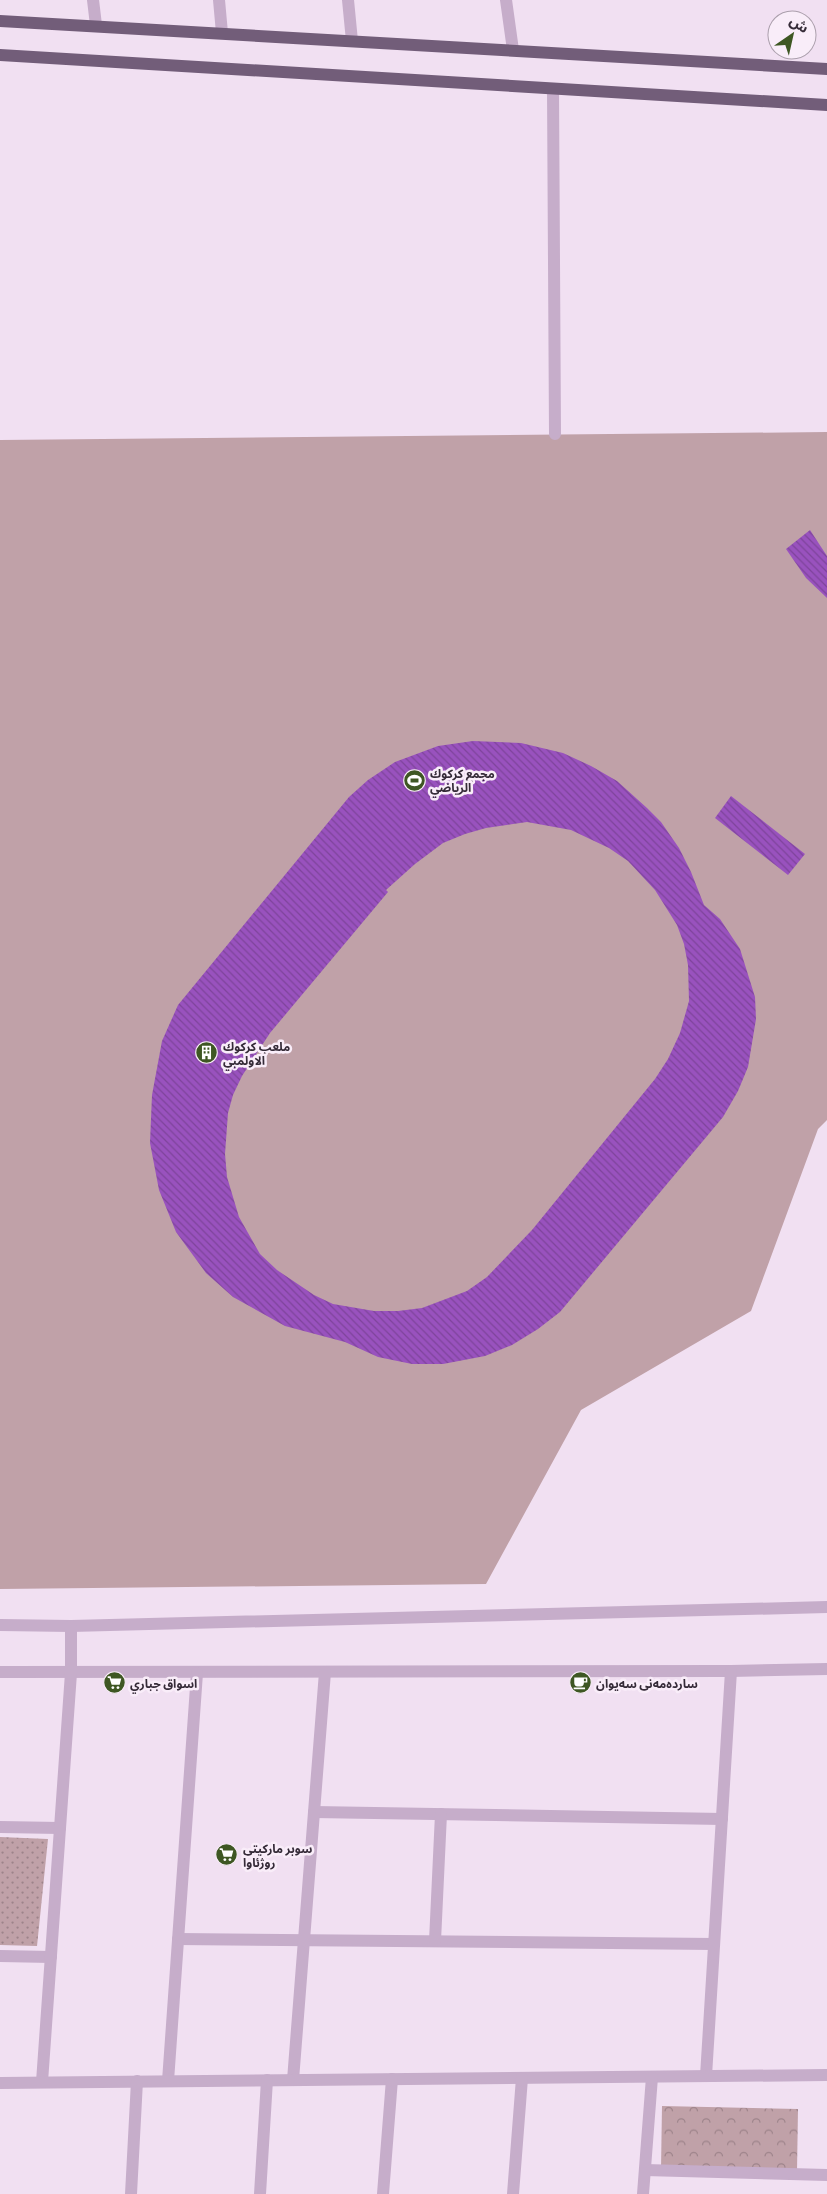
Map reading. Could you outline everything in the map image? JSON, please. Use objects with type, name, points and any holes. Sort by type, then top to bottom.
[{"type":"main road","points":[[0,21],[96,25],[827,69]]},
{"type":"main road","points":[[0,55],[827,105]]},
{"type":"street","points":[[93,0],[96,25]]},
{"type":"street","points":[[219,0],[222,33]]},
{"type":"street","points":[[348,0],[352,41]]},
{"type":"street","points":[[506,0],[513,50]]},
{"type":"street","points":[[553,89],[555,434]]},
{"type":"street","points":[[0,1625],[71,1626],[827,1607]]},
{"type":"street","points":[[42,2082],[71,1673],[71,1626]]},
{"type":"street","points":[[0,1672],[197,1673],[827,1669]]},
{"type":"street","points":[[706,2076],[732,1671]]},
{"type":"street","points":[[293,2080],[325,1672]]},
{"type":"street","points":[[168,2081],[197,1673]]},
{"type":"street","points":[[314,1812],[722,1819]]},
{"type":"street","points":[[436,1941],[440,1814]]},
{"type":"street","points":[[0,1827],[60,1828]]},
{"type":"street","points":[[178,1939],[714,1944]]},
{"type":"street","points":[[0,1956],[51,1957]]},
{"type":"street","points":[[0,2083],[827,2075]]},
{"type":"street","points":[[643,2194],[652,2077]]},
{"type":"street","points":[[513,2194],[522,2078]]},
{"type":"street","points":[[383,2194],[392,2079]]},
{"type":"street","points":[[260,2194],[267,2080]]},
{"type":"street","points":[[131,2194],[137,2081]]},
{"type":"street","points":[[645,2170],[827,2175]]},
{"type":"green space","name":"مجمع كركوك الرياضي","points":[[827,432],[827,1120],[818,1129],[751,1311],[581,1410],[486,1584],[0,1589],[0,440]]},
{"type":"green space","points":[[0,1837],[48,1839],[37,1946],[0,1945]]},
{"type":"green space","points":[[662,2106],[798,2109],[797,2171],[661,2169]]},
{"type":"building","points":[[810,530],[827,556],[827,598],[806,578],[786,549]]},
{"type":"building","name":"ملعب كركوك الاولمبي","points":[[473,741],[521,743],[563,753],[617,781],[661,822],[679,848],[704,905],[720,919],[740,949],[755,997],[756,1019],[748,1067],[738,1091],[723,1117],[560,1312],[538,1329],[512,1345],[485,1356],[443,1364],[412,1364],[378,1357],[345,1342],[285,1326],[233,1297],[206,1273],[176,1232],[159,1190],[150,1143],[152,1095],[162,1041],[178,1005],[349,797],[368,780],[395,762],[438,746]],"holes":[[[527,822],[571,830],[609,848],[628,861],[655,890],[677,925],[684,944],[688,965],[689,1001],[680,1033],[668,1059],[655,1079],[532,1230],[487,1277],[467,1291],[422,1308],[398,1311],[374,1311],[333,1304],[314,1295],[277,1270],[260,1254],[239,1217],[227,1177],[225,1154],[228,1113],[233,1095],[242,1076],[270,1033],[388,892],[386,890],[415,864],[443,843],[486,828]]]},
{"type":"building","points":[[731,796],[805,854],[788,875],[715,818]]},
{"type":"place","name":"مجمع كركوك الرياضي","points":[[414,780]]},
{"type":"place","name":"ملعب كركوك الاولمبي","points":[[207,1053]]},
{"type":"place","name":"اسواق جباري","points":[[114,1683]]},
{"type":"place","name":"ساردەمەنی سەیوان","points":[[580,1683]]},
{"type":"place","name":"سوبر ماركيتى روژئاوا","points":[[227,1855]]}]
